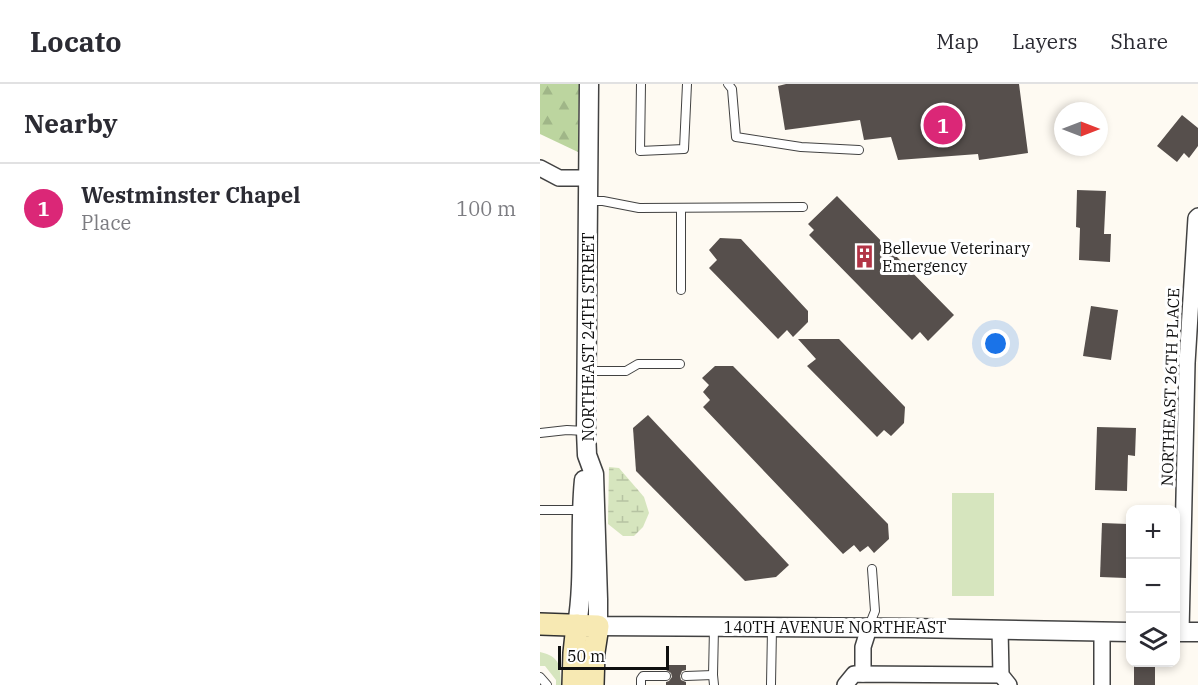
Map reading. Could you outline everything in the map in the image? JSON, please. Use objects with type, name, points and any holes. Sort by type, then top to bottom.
[{"type":"main road","name":"140TH AVENUE NORTHEAST","points":[[540,624],[588,625]]},
{"type":"main road","name":"NORTHEAST 24TH STREET","points":[[573,685],[573,653],[588,625]]},
{"type":"main road","points":[[588,625],[594,652],[593,685]]},
{"type":"street","name":"NORTHEAST 24TH STREET","points":[[588,625],[598,599],[594,474],[587,455],[586,431],[589,84]]},
{"type":"street","points":[[540,168],[559,178],[588,178]]},
{"type":"street","name":"NORTHEAST 26TH PLACE","points":[[1185,632],[1187,363],[1196,218],[1198,216]]},
{"type":"street","points":[[587,455],[582,510],[581,598],[588,625]]},
{"type":"street","name":"140TH AVENUE NORTHEAST","points":[[588,625],[1126,632]]},
{"type":"street","points":[[863,674],[863,647],[869,628]]},
{"type":"street","points":[[845,685],[854,674],[1005,680],[1000,629]]},
{"type":"street","points":[[1102,632],[1102,685]]},
{"type":"lane","points":[[641,84],[640,151],[684,149],[687,84]]},
{"type":"lane","points":[[728,84],[732,89],[736,138],[801,147],[859,150]]},
{"type":"lane","points":[[588,201],[603,201],[639,208],[803,207]]},
{"type":"lane","points":[[681,208],[681,290]]},
{"type":"lane","points":[[587,371],[626,371],[638,364],[680,364]]},
{"type":"lane","points":[[540,433],[567,430],[586,431]]},
{"type":"lane","points":[[540,510],[582,510]]},
{"type":"lane","points":[[869,628],[875,611],[872,569]]},
{"type":"lane","points":[[714,627],[714,685]]},
{"type":"lane","points":[[771,684],[772,627]]},
{"type":"lane","points":[[686,676],[713,675]]},
{"type":"lane","points":[[540,676],[547,685]]},
{"type":"lane","points":[[641,685],[641,679],[644,676],[666,676]]},
{"type":"green space","points":[[540,84],[579,84],[578,152],[540,134]]},
{"type":"green space","points":[[609,467],[619,468],[644,497],[649,513],[643,527],[634,536],[623,536],[608,524]]},
{"type":"green space","points":[[952,493],[994,493],[994,596],[952,596]]},
{"type":"green space","points":[[540,652],[552,657],[558,663],[561,685],[556,685],[556,680],[545,666],[540,666]]},
{"type":"building","points":[[786,84],[1019,84],[1028,153],[979,160],[978,154],[898,160],[891,137],[864,140],[860,120],[785,130],[778,86]]},
{"type":"building","points":[[1182,115],[1198,128],[1198,146],[1189,158],[1184,153],[1177,162],[1157,146]]},
{"type":"building","points":[[1077,190],[1106,191],[1104,234],[1111,234],[1110,262],[1079,260],[1080,228],[1076,227]]},
{"type":"building","name":"Bellevue Veterinary Emergency","points":[[837,196],[954,315],[928,341],[920,332],[912,340],[809,235],[814,230],[808,224]]},
{"type":"building","points":[[720,238],[741,239],[808,311],[808,322],[793,337],[787,330],[778,339],[709,268],[717,260],[709,250]]},
{"type":"building","points":[[1091,306],[1118,310],[1111,360],[1083,356]]},
{"type":"building","points":[[798,339],[839,339],[905,407],[904,423],[891,436],[884,430],[877,437],[807,366],[816,359]]},
{"type":"building","points":[[715,366],[733,366],[888,524],[889,539],[874,553],[868,546],[860,552],[854,545],[843,554],[703,407],[710,400],[703,392],[709,385],[702,378]]},
{"type":"building","points":[[648,415],[789,565],[776,577],[745,581],[636,471],[633,428]]},
{"type":"building","points":[[1097,427],[1136,428],[1135,456],[1128,455],[1127,491],[1095,490]]},
{"type":"building","points":[[1102,523],[1126,524],[1126,578],[1100,577]]},
{"type":"building","points":[[666,665],[686,665],[686,670],[682,671],[680,676],[686,685],[666,685],[672,677],[671,673],[666,670]]},
{"type":"building","points":[[1134,667],[1155,667],[1155,685],[1134,685]]},
{"type":"place","name":"Westminster Chapel","points":[[943,125]]},
{"type":"place","name":"Bellevue Veterinary Emergency","points":[[864,257]]}]
